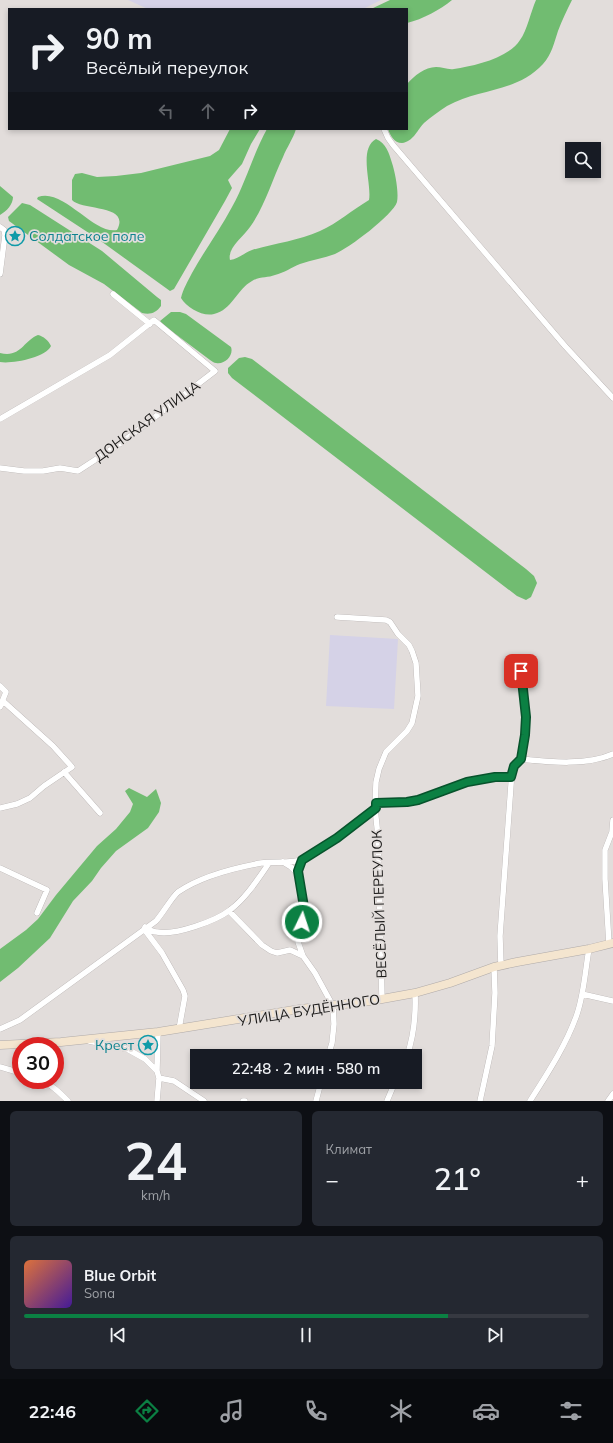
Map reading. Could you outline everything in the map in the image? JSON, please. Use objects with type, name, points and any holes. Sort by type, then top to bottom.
[{"type":"main road","name":"УЛИЦА БУДЁННОГО","points":[[0,1045],[11,1043],[61,1042],[158,1032],[300,1010],[371,1001],[415,993],[497,967],[532,958],[611,944]]},
{"type":"street","points":[[384,130],[388,138],[565,346],[613,398]]},
{"type":"street","points":[[0,227],[4,230],[5,235],[0,274]]},
{"type":"street","points":[[0,419],[110,355],[152,322],[113,294]]},
{"type":"street","name":"ДОНСКАЯ УЛИЦА","points":[[0,468],[24,471],[43,471],[60,468],[78,471],[121,443],[215,371],[152,322]]},
{"type":"street","name":"ВЕСЁЛЫЙ ПЕРЕУЛОК","points":[[336,617],[386,620],[390,622],[398,634],[409,645],[416,663],[418,696],[412,723],[407,732],[386,752],[379,769],[376,782],[382,999]]},
{"type":"street","points":[[480,1101],[492,1046],[511,777],[514,766],[521,759],[525,735],[526,717],[521,671]]},
{"type":"street","points":[[0,686],[6,692],[0,707]]},
{"type":"street","points":[[0,808],[17,804],[30,798],[44,786],[72,767],[53,746],[3,700]]},
{"type":"street","points":[[521,759],[561,762],[598,759],[613,754]]},
{"type":"street","points":[[64,772],[100,813]]},
{"type":"street","points":[[376,806],[418,800],[467,782],[495,777],[511,777]]},
{"type":"street","name":"ВЕСЁЛЫЙ ПЕРЕУЛОК","points":[[0,1029],[20,1020],[156,921],[177,893],[198,882],[230,870],[269,863],[302,860],[337,838],[376,806]]},
{"type":"street","points":[[611,944],[605,879],[605,850],[612,831],[613,820]]},
{"type":"street","points":[[302,860],[298,868],[298,874],[304,907],[298,942],[303,956],[315,973],[333,1006],[334,1024],[330,1049]]},
{"type":"street","points":[[282,862],[291,867],[298,874]]},
{"type":"street","points":[[145,928],[157,933],[178,931],[195,926],[229,911],[244,896],[269,863]]},
{"type":"street","points":[[0,868],[48,890],[37,912]]},
{"type":"street","points":[[229,911],[262,945],[271,951],[277,953],[290,950],[303,956]]},
{"type":"street","points":[[145,928],[162,953],[183,990],[185,996],[179,1029]]},
{"type":"street","points":[[530,1101],[565,1043],[577,1015],[589,949]]},
{"type":"street","points":[[409,1049],[414,1034],[416,1006],[415,993]]},
{"type":"street","points":[[582,994],[613,1000]]},
{"type":"street","points":[[157,1101],[159,1078],[157,1072],[158,1032]]},
{"type":"street","points":[[83,1040],[127,1049],[145,1059],[157,1072]]},
{"type":"street","points":[[0,1067],[12,1071]]},
{"type":"street","points":[[159,1078],[174,1081],[204,1101]]},
{"type":"street","points":[[55,1089],[68,1101]]},
{"type":"street","points":[[316,1101],[319,1089]]},
{"type":"street","points":[[387,1101],[392,1089]]},
{"type":"street","points":[[608,1101],[613,1094]]},
{"type":"shaded area","points":[[128,0],[381,0],[365,8],[146,8]]},
{"type":"shaded area","points":[[330,635],[398,639],[394,709],[326,706]]},
{"type":"green space","points":[[390,0],[452,0],[431,14],[408,23],[408,8],[373,8]]},
{"type":"green space","points":[[536,0],[572,0],[561,23],[551,52],[543,64],[532,73],[509,85],[459,100],[447,106],[424,123],[412,138],[406,142],[399,143],[391,136],[388,130],[408,130],[408,83],[416,75],[432,67],[452,69],[471,66],[500,56],[515,46],[520,40],[527,26]]},
{"type":"green space","points":[[229,130],[259,130],[242,164],[228,180],[232,188],[225,201],[174,289],[170,291],[98,239],[37,199],[38,197],[48,196],[58,199],[68,204],[98,226],[108,230],[117,230],[119,222],[117,216],[112,212],[85,206],[72,200],[72,180],[75,174],[82,173],[97,177],[141,173],[210,156],[219,150]]},
{"type":"green space","points":[[267,130],[296,130],[260,210],[250,227],[233,247],[230,260],[252,250],[303,237],[320,231],[369,200],[367,158],[368,150],[376,139],[385,146],[390,156],[396,182],[397,202],[388,215],[342,251],[300,264],[272,276],[255,279],[242,289],[230,304],[220,312],[210,315],[200,313],[184,302],[181,298],[183,291],[237,197]]},
{"type":"green space","points":[[0,186],[13,197],[9,207],[0,215]]},
{"type":"green space","points":[[22,203],[30,205],[102,251],[161,300],[161,306],[153,313],[142,313],[104,284],[69,265],[9,221],[8,217]]},
{"type":"green space","points":[[171,312],[186,314],[231,347],[232,350],[228,359],[223,362],[215,363],[162,324],[160,321]]},
{"type":"green space","points":[[38,335],[50,344],[51,346],[48,350],[35,357],[20,361],[0,362],[0,353],[13,353]]},
{"type":"green space","points":[[245,357],[252,359],[526,569],[534,576],[537,583],[531,597],[526,600],[517,596],[232,378],[228,373],[228,368],[239,358]]},
{"type":"green space","points":[[129,788],[147,797],[156,789],[161,803],[159,812],[148,828],[116,851],[101,868],[92,881],[73,901],[50,938],[18,968],[0,982],[0,949],[38,919],[97,846],[116,829],[130,812],[133,804],[125,791]]},
{"type":"green space","points":[[145,1041],[149,1041],[151,1042],[151,1050],[145,1051],[142,1048],[142,1044]]},
{"type":"place","name":"Солдатское поле","points":[[15,236]]},
{"type":"place","name":"Крест","points":[[148,1045]]},
{"type":"route","points":[[302,922],[304,907],[298,871],[302,860],[347,831],[376,808],[376,803],[394,804],[418,800],[467,782],[495,777],[511,777],[514,766],[521,759],[525,735],[526,717],[521,671]]}]
